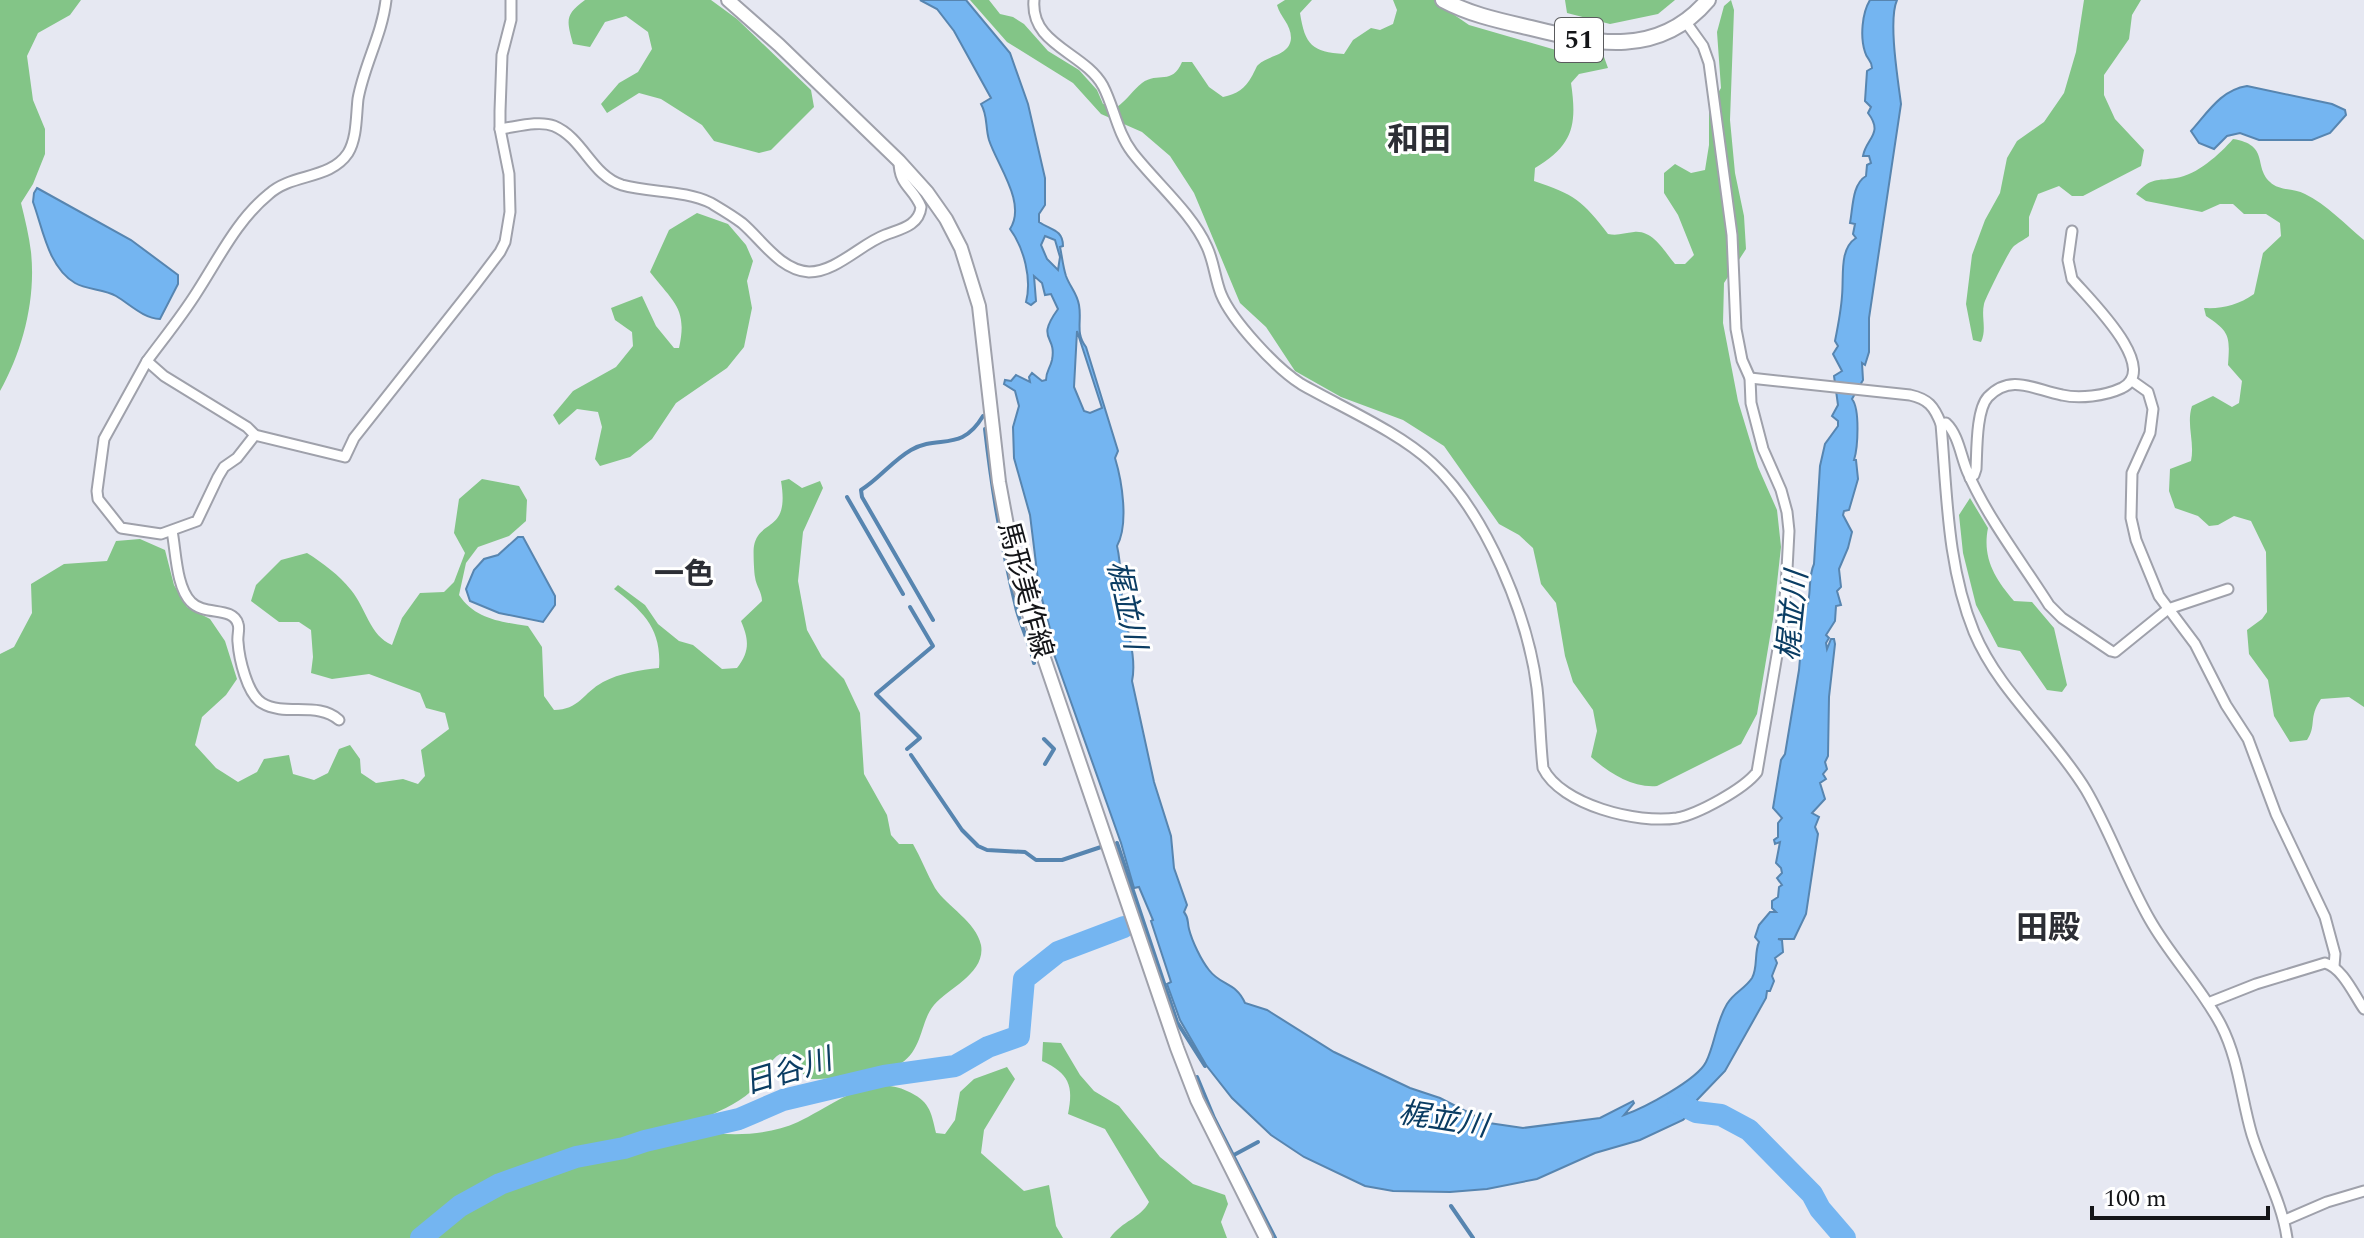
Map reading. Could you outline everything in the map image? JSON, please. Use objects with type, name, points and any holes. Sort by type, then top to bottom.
[{"type":"main road","name":"馬形美作線","points":[[728,0],[899,161],[927,192],[961,248],[973,280],[983,336],[1007,536],[1026,606],[1177,1048],[1209,1125],[1266,1238]]},
{"type":"main road","name":"51","points":[[1443,0],[1474,15],[1599,43],[1639,41],[1685,21],[1708,0]]},
{"type":"street","points":[[255,435],[237,458],[224,467],[197,521],[172,531],[145,533],[121,528],[98,499],[104,439],[147,361],[195,296],[249,213],[270,192],[286,182],[325,172],[339,163],[350,150],[362,78],[379,37],[386,0]]},
{"type":"street","points":[[147,361],[164,376],[255,435],[345,457],[354,438],[500,252],[510,224],[506,153],[500,129],[502,55],[511,20],[511,0]]},
{"type":"street","points":[[1034,0],[1036,21],[1043,33],[1102,85],[1122,137],[1195,228],[1208,248],[1221,294],[1229,309],[1272,360],[1285,374],[1301,384],[1410,446],[1450,482],[1494,554],[1524,622],[1537,687],[1543,768],[1555,787],[1606,810],[1660,819],[1687,815],[1743,786],[1757,772],[1779,643],[1789,531],[1784,501],[1763,449],[1751,403],[1750,378],[1742,360],[1736,329],[1732,235],[1709,63],[1703,46],[1685,21]]},
{"type":"street","points":[[500,129],[553,125],[574,139],[605,177],[620,184],[710,203],[741,223],[781,262],[807,272],[831,266],[915,221],[921,207],[901,180],[899,161]]},
{"type":"street","points":[[1970,478],[1976,469],[1982,404],[1995,391],[2022,383],[2066,396],[2080,396],[2114,391],[2131,380],[2132,363],[2121,338],[2068,270],[2072,231]]},
{"type":"street","points":[[1750,378],[1870,390],[1922,397],[1929,401],[1941,424],[1951,549],[1960,591],[1975,634],[2000,679],[2086,790],[2151,922],[2208,1003],[2235,1059],[2251,1130],[2285,1220],[2287,1238]]},
{"type":"street","points":[[2131,380],[2148,392],[2153,409],[2147,444],[2132,473],[2132,527],[2152,582],[2195,644],[2226,705],[2248,739],[2276,814],[2325,917],[2335,954],[2334,966]]},
{"type":"street","points":[[1941,424],[1946,423],[1953,429],[1970,478],[2049,605],[2086,636],[2115,652],[2168,609],[2228,589]]},
{"type":"street","points":[[172,531],[181,579],[190,601],[203,611],[228,612],[235,617],[239,625],[240,654],[255,697],[263,704],[320,710],[339,720]]},
{"type":"street","points":[[2208,1003],[2256,984],[2325,963],[2334,966],[2364,1009]]},
{"type":"street","points":[[2354,994],[2364,988]]},
{"type":"street","points":[[2285,1220],[2327,1202],[2364,1191]]},
{"type":"green space","points":[[0,0],[81,0],[70,15],[38,33],[27,56],[33,100],[45,129],[45,154],[33,184],[21,203],[31,252],[32,288],[21,341],[0,391]]},
{"type":"green space","points":[[585,0],[711,0],[737,19],[811,90],[814,107],[771,150],[759,153],[714,141],[702,125],[661,99],[639,93],[607,113],[601,104],[619,83],[638,72],[652,49],[648,32],[626,16],[605,22],[590,47],[573,44],[569,30],[570,14]]},
{"type":"green space","points":[[970,0],[989,0],[1000,14],[1024,24],[1048,51],[1079,70],[1097,90],[1103,104],[1117,107],[1142,83],[1174,74],[1182,62],[1192,62],[1209,87],[1223,97],[1240,90],[1257,65],[1283,52],[1290,44],[1289,29],[1277,5],[1285,0],[1312,0],[1300,13],[1304,33],[1317,49],[1333,53],[1344,54],[1353,40],[1371,28],[1380,30],[1393,24],[1397,10],[1393,0],[1449,0],[1453,14],[1469,25],[1556,50],[1585,50],[1604,57],[1608,68],[1579,74],[1571,83],[1573,122],[1570,132],[1558,151],[1535,168],[1534,181],[1577,200],[1608,234],[1647,234],[1658,242],[1675,264],[1685,264],[1694,255],[1678,215],[1664,193],[1664,173],[1675,164],[1691,173],[1705,170],[1709,108],[1721,88],[1717,32],[1724,6],[1731,0],[1734,10],[1730,120],[1746,249],[1724,283],[1723,323],[1738,401],[1758,467],[1777,510],[1781,547],[1757,714],[1741,744],[1657,786],[1639,785],[1621,778],[1591,757],[1597,731],[1593,710],[1573,682],[1556,603],[1541,584],[1533,548],[1519,535],[1499,524],[1444,446],[1403,420],[1341,397],[1295,371],[1266,327],[1240,303],[1194,193],[1170,156],[1142,132],[1101,114],[1073,83],[1007,42]]},
{"type":"green space","points":[[1565,0],[1675,0],[1658,14],[1610,24],[1567,13]]},
{"type":"green space","points":[[2084,0],[2141,0],[2132,15],[2129,39],[2104,75],[2104,95],[2115,119],[2144,150],[2141,166],[2083,196],[2072,196],[2059,186],[2038,194],[2029,217],[2029,236],[2013,247],[2007,257],[1984,304],[1981,342],[1973,340],[1966,304],[1972,255],[1985,220],[2000,193],[2007,158],[2017,141],[2044,122],[2064,93],[2076,52]]},
{"type":"green space","points":[[2233,139],[2252,146],[2270,182],[2313,198],[2364,240],[2364,707],[2349,697],[2321,699],[2307,740],[2290,742],[2274,716],[2268,680],[2249,654],[2247,630],[2267,612],[2266,552],[2251,521],[2234,516],[2218,525],[2209,526],[2198,516],[2175,508],[2169,491],[2170,469],[2191,461],[2192,406],[2213,396],[2232,407],[2239,403],[2242,381],[2228,365],[2227,336],[2220,326],[2206,316],[2204,308],[2230,306],[2254,294],[2263,253],[2281,236],[2280,223],[2266,214],[2244,214],[2233,204],[2220,204],[2202,212],[2146,201],[2136,194],[2150,182],[2184,176],[2200,168]]},
{"type":"green space","points":[[697,213],[728,224],[746,245],[753,261],[747,281],[752,308],[744,347],[727,368],[676,403],[652,439],[630,457],[600,466],[595,459],[602,427],[598,412],[577,409],[559,425],[553,415],[573,391],[616,367],[633,346],[632,332],[615,320],[611,308],[642,296],[656,326],[674,348],[679,348],[680,314],[650,272],[669,230]]},
{"type":"green space","points":[[482,479],[519,486],[527,500],[526,521],[509,536],[478,547],[466,563],[459,595],[481,614],[528,626],[542,647],[544,696],[554,710],[575,704],[596,686],[610,679],[630,672],[659,668],[654,632],[642,613],[614,589],[618,585],[645,605],[658,624],[679,641],[693,645],[722,669],[737,668],[747,645],[741,621],[762,601],[755,577],[754,546],[757,537],[773,523],[781,510],[781,481],[789,479],[802,488],[820,481],[823,488],[803,532],[798,581],[807,630],[822,657],[844,679],[860,713],[864,774],[887,815],[891,835],[899,844],[913,844],[935,888],[978,936],[981,955],[972,972],[934,1005],[917,1045],[897,1066],[866,1075],[807,1079],[791,1057],[780,1054],[746,1096],[705,1118],[701,1131],[737,1134],[775,1130],[798,1122],[851,1094],[879,1086],[907,1091],[920,1099],[930,1112],[936,1133],[945,1134],[955,1120],[960,1092],[974,1079],[1007,1067],[1015,1079],[984,1130],[981,1153],[1024,1191],[1049,1185],[1056,1226],[1063,1238],[0,1238],[0,654],[14,647],[32,613],[31,584],[64,564],[107,561],[116,541],[140,539],[165,550],[174,585],[187,607],[210,619],[225,641],[237,679],[226,695],[202,717],[195,745],[216,768],[238,782],[257,772],[264,759],[289,755],[293,774],[314,780],[328,773],[339,749],[350,745],[360,759],[361,773],[376,783],[403,779],[418,784],[425,776],[421,750],[449,729],[445,713],[426,708],[420,693],[369,674],[332,679],[311,673],[311,630],[299,622],[279,622],[251,601],[256,585],[281,560],[307,553],[346,585],[378,635],[392,645],[402,618],[420,593],[444,592],[454,582],[465,553],[454,533],[459,499]]},
{"type":"green space","points":[[1970,498],[1988,528],[1989,558],[2001,585],[2014,601],[2032,602],[2054,628],[2067,685],[2062,692],[2047,690],[2020,651],[1998,647],[1976,605],[1963,553],[1959,515]]},
{"type":"green space","points":[[1043,1042],[1061,1043],[1080,1075],[1094,1091],[1119,1106],[1160,1157],[1193,1184],[1225,1195],[1228,1204],[1221,1222],[1227,1238],[1110,1238],[1149,1202],[1105,1129],[1068,1114],[1070,1088],[1058,1070],[1042,1061]]},
{"type":"water","name":"梶並川","points":[[920,0],[966,0],[1010,53],[1028,104],[1045,178],[1045,205],[1039,214],[1039,222],[1061,236],[1065,273],[1079,305],[1081,337],[1118,451],[1115,458],[1122,490],[1123,526],[1117,546],[1132,653],[1132,681],[1154,782],[1171,836],[1174,868],[1187,905],[1184,912],[1200,956],[1214,975],[1237,991],[1245,1003],[1267,1010],[1334,1052],[1489,1123],[1523,1128],[1600,1118],[1633,1101],[1624,1115],[1656,1100],[1692,1077],[1706,1062],[1727,1004],[1754,974],[1759,942],[1755,937],[1759,925],[1770,912],[1776,912],[1772,901],[1778,897],[1782,885],[1777,878],[1782,873],[1776,863],[1780,842],[1775,844],[1774,840],[1778,837],[1778,823],[1782,818],[1773,808],[1781,760],[1785,754],[1799,670],[1804,612],[1814,564],[1820,466],[1825,444],[1838,426],[1838,421],[1832,416],[1838,405],[1834,376],[1842,371],[1833,354],[1838,346],[1835,341],[1842,302],[1843,263],[1847,249],[1856,238],[1853,234],[1855,224],[1850,223],[1856,190],[1866,176],[1867,165],[1871,163],[1869,156],[1863,156],[1873,136],[1874,126],[1868,113],[1871,107],[1865,101],[1867,71],[1872,68],[1863,46],[1863,25],[1870,0],[1897,0],[1893,21],[1901,104],[1869,318],[1869,352],[1865,365],[1862,363],[1863,380],[1852,399],[1857,419],[1854,460],[1858,479],[1849,510],[1844,511],[1843,515],[1852,532],[1839,569],[1841,587],[1837,591],[1841,605],[1836,606],[1835,621],[1826,635],[1829,638],[1827,649],[1831,639],[1835,644],[1829,697],[1827,769],[1823,774],[1826,779],[1820,783],[1825,799],[1812,813],[1819,817],[1815,827],[1818,834],[1806,914],[1794,939],[1778,939],[1782,940],[1783,952],[1775,958],[1777,963],[1770,991],[1767,991],[1725,1071],[1683,1120],[1640,1140],[1595,1153],[1537,1179],[1487,1189],[1393,1191],[1365,1186],[1304,1157],[1271,1135],[1232,1098],[1206,1065],[1180,1020],[1167,984],[1171,982],[1153,920],[1139,887],[1134,888],[1050,643],[1052,636],[1039,588],[1030,515],[1014,458],[1013,427],[1019,406],[1015,391],[1004,384],[1005,380],[1011,381],[1016,375],[1030,382],[1032,373],[1042,381],[1046,380],[1053,352],[1047,332],[1058,309],[1051,294],[1045,295],[1042,283],[1034,276],[1036,301],[1031,305],[1026,302],[1026,264],[1010,229],[1015,208],[1013,196],[989,140],[981,104],[991,98],[954,31],[937,9]],"holes":[[[1045,236],[1055,240],[1060,257],[1058,270],[1047,259],[1041,245]],[[1077,331],[1102,408],[1090,413],[1084,411],[1074,387]]]},
{"type":"water","points":[[2247,86],[2332,104],[2345,110],[2346,115],[2330,133],[2312,140],[2259,140],[2240,133],[2227,136],[2214,149],[2199,143],[2191,131],[2209,109],[2230,92]]},
{"type":"water","points":[[37,188],[131,240],[178,275],[178,284],[160,319],[143,314],[116,296],[75,283],[66,276],[52,257],[33,202]]},
{"type":"water","points":[[518,537],[523,537],[555,596],[555,605],[543,622],[499,613],[470,601],[466,589],[474,570],[484,559],[498,555]]},
{"type":"waterway","points":[[933,620],[862,497],[861,490],[911,450],[921,445],[958,439],[975,427],[983,416]]},
{"type":"waterway","points":[[985,429],[1007,566],[1017,611],[1034,663]]},
{"type":"waterway","points":[[847,497],[903,594]]},
{"type":"waterway","points":[[907,749],[920,738],[876,694],[933,646],[910,607]]},
{"type":"waterway","points":[[1044,739],[1054,749],[1045,764]]},
{"type":"waterway","points":[[911,755],[962,830],[978,846],[987,850],[1025,852],[1036,860],[1062,860],[1101,847]]},
{"type":"waterway","points":[[1117,843],[1177,1022],[1205,1066]]},
{"type":"waterway","name":"日谷川","points":[[421,1238],[460,1206],[500,1184],[576,1157],[739,1119],[783,1100],[884,1076],[955,1066],[988,1047],[1019,1036],[1024,979],[1058,952],[1124,927]]},
{"type":"waterway","points":[[1197,1077],[1214,1118],[1275,1238]]},
{"type":"waterway","points":[[1678,1103],[1696,1112],[1721,1115],[1749,1130],[1812,1194],[1820,1209],[1845,1238]]},
{"type":"waterway","points":[[1232,1156],[1258,1142]]},
{"type":"waterway","points":[[1451,1206],[1473,1238]]},
{"type":"district","name":"和田","points":[[1419,140]]},
{"type":"district","name":"一色","points":[[684,575]]},
{"type":"district","name":"田殿","points":[[2048,928]]}]
